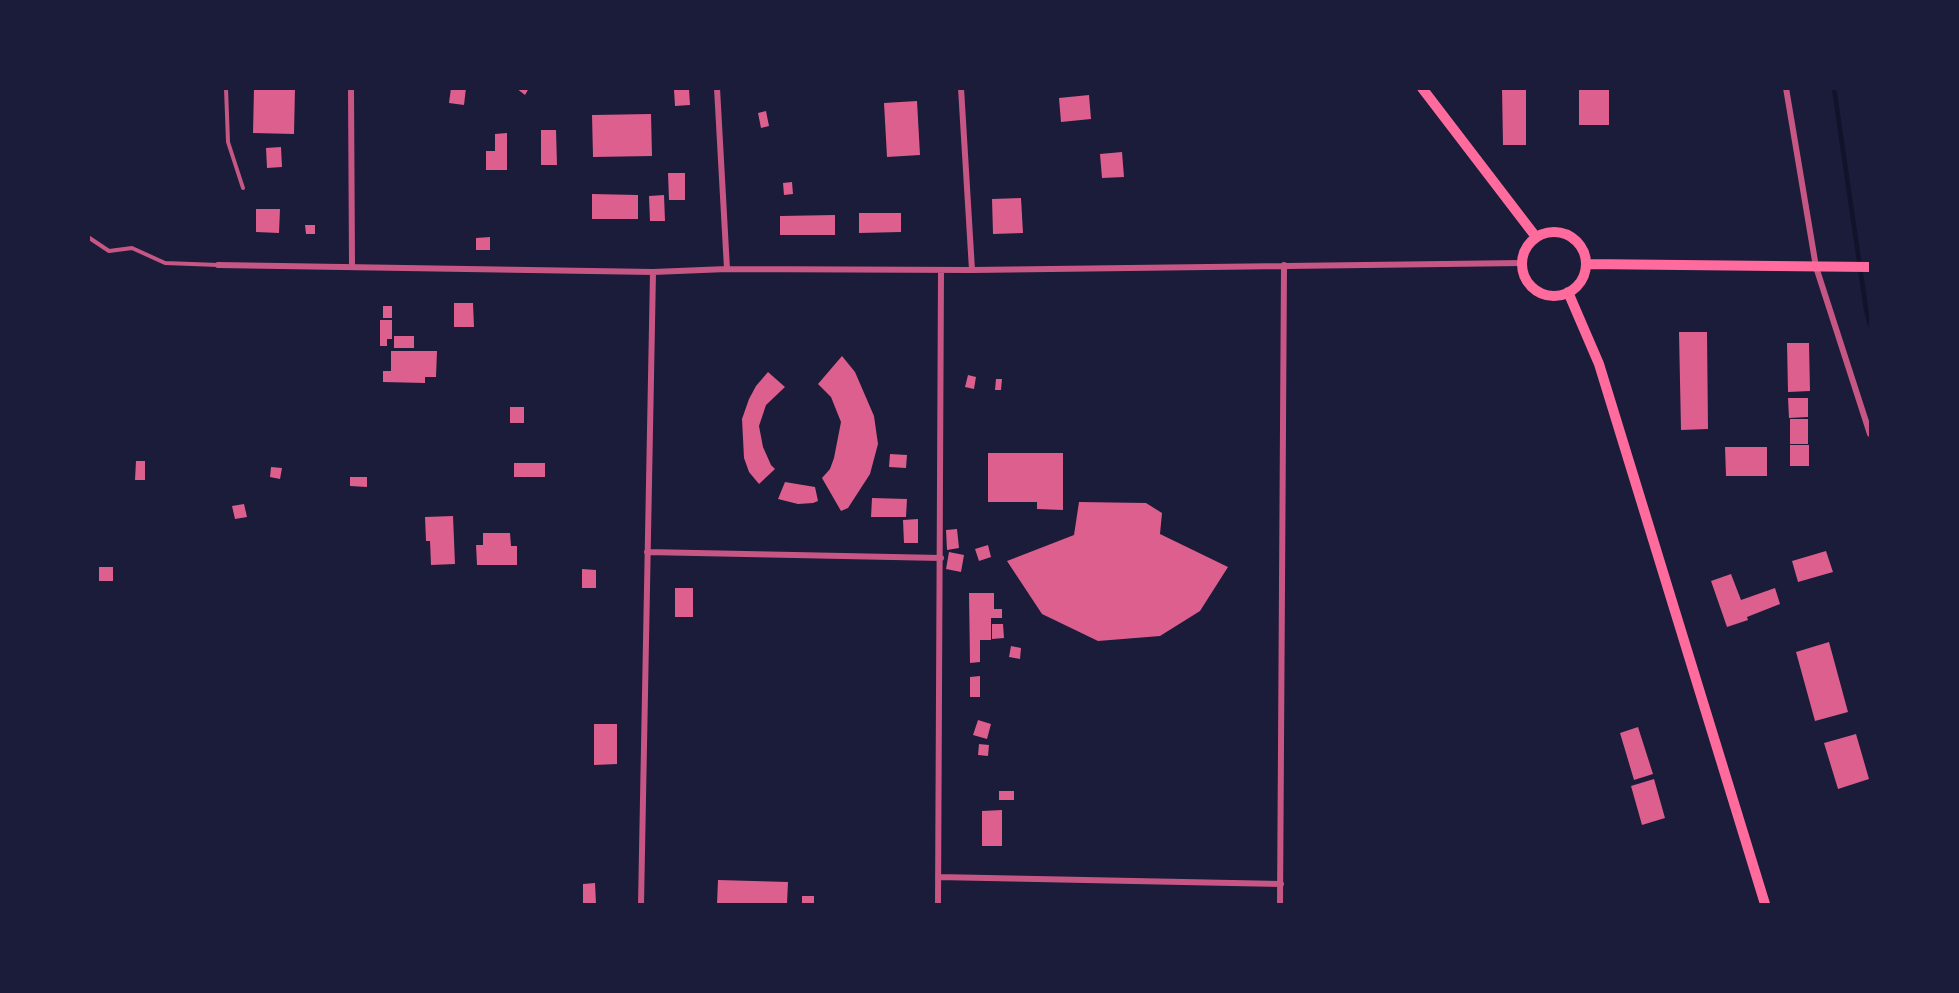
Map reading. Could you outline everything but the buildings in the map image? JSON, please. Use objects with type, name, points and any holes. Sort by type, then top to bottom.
[{"type":"main road","points":[[1422,88],[1536,237]]},
{"type":"main road","points":[[1549,232],[1563,233],[1575,240],[1583,250],[1586,264],[1584,275],[1578,285],[1556,296],[1543,294],[1532,287],[1524,276],[1522,263],[1524,253],[1536,237],[1549,232]]},
{"type":"main road","points":[[1586,264],[1870,267]]},
{"type":"main road","points":[[1568,292],[1599,364],[1765,904]]},
{"type":"street","points":[[351,88],[352,267]]},
{"type":"street","points":[[717,88],[727,269]]},
{"type":"street","points":[[961,88],[972,270]]},
{"type":"street","points":[[1786,88],[1816,267],[1870,434]]},
{"type":"street","points":[[218,265],[653,272],[727,269],[972,270],[1522,263]]},
{"type":"street","points":[[1280,904],[1284,265]]},
{"type":"street","points":[[938,904],[941,270]]},
{"type":"street","points":[[641,904],[653,272]]},
{"type":"street","points":[[647,552],[940,558]]},
{"type":"street","points":[[938,877],[1281,884]]},
{"type":"lane","points":[[226,88],[228,142],[243,188]]},
{"type":"lane","points":[[88,237],[108,251],[132,248],[165,263],[218,265]]},
{"type":"waterway","points":[[1834,88],[1870,325]]}]
